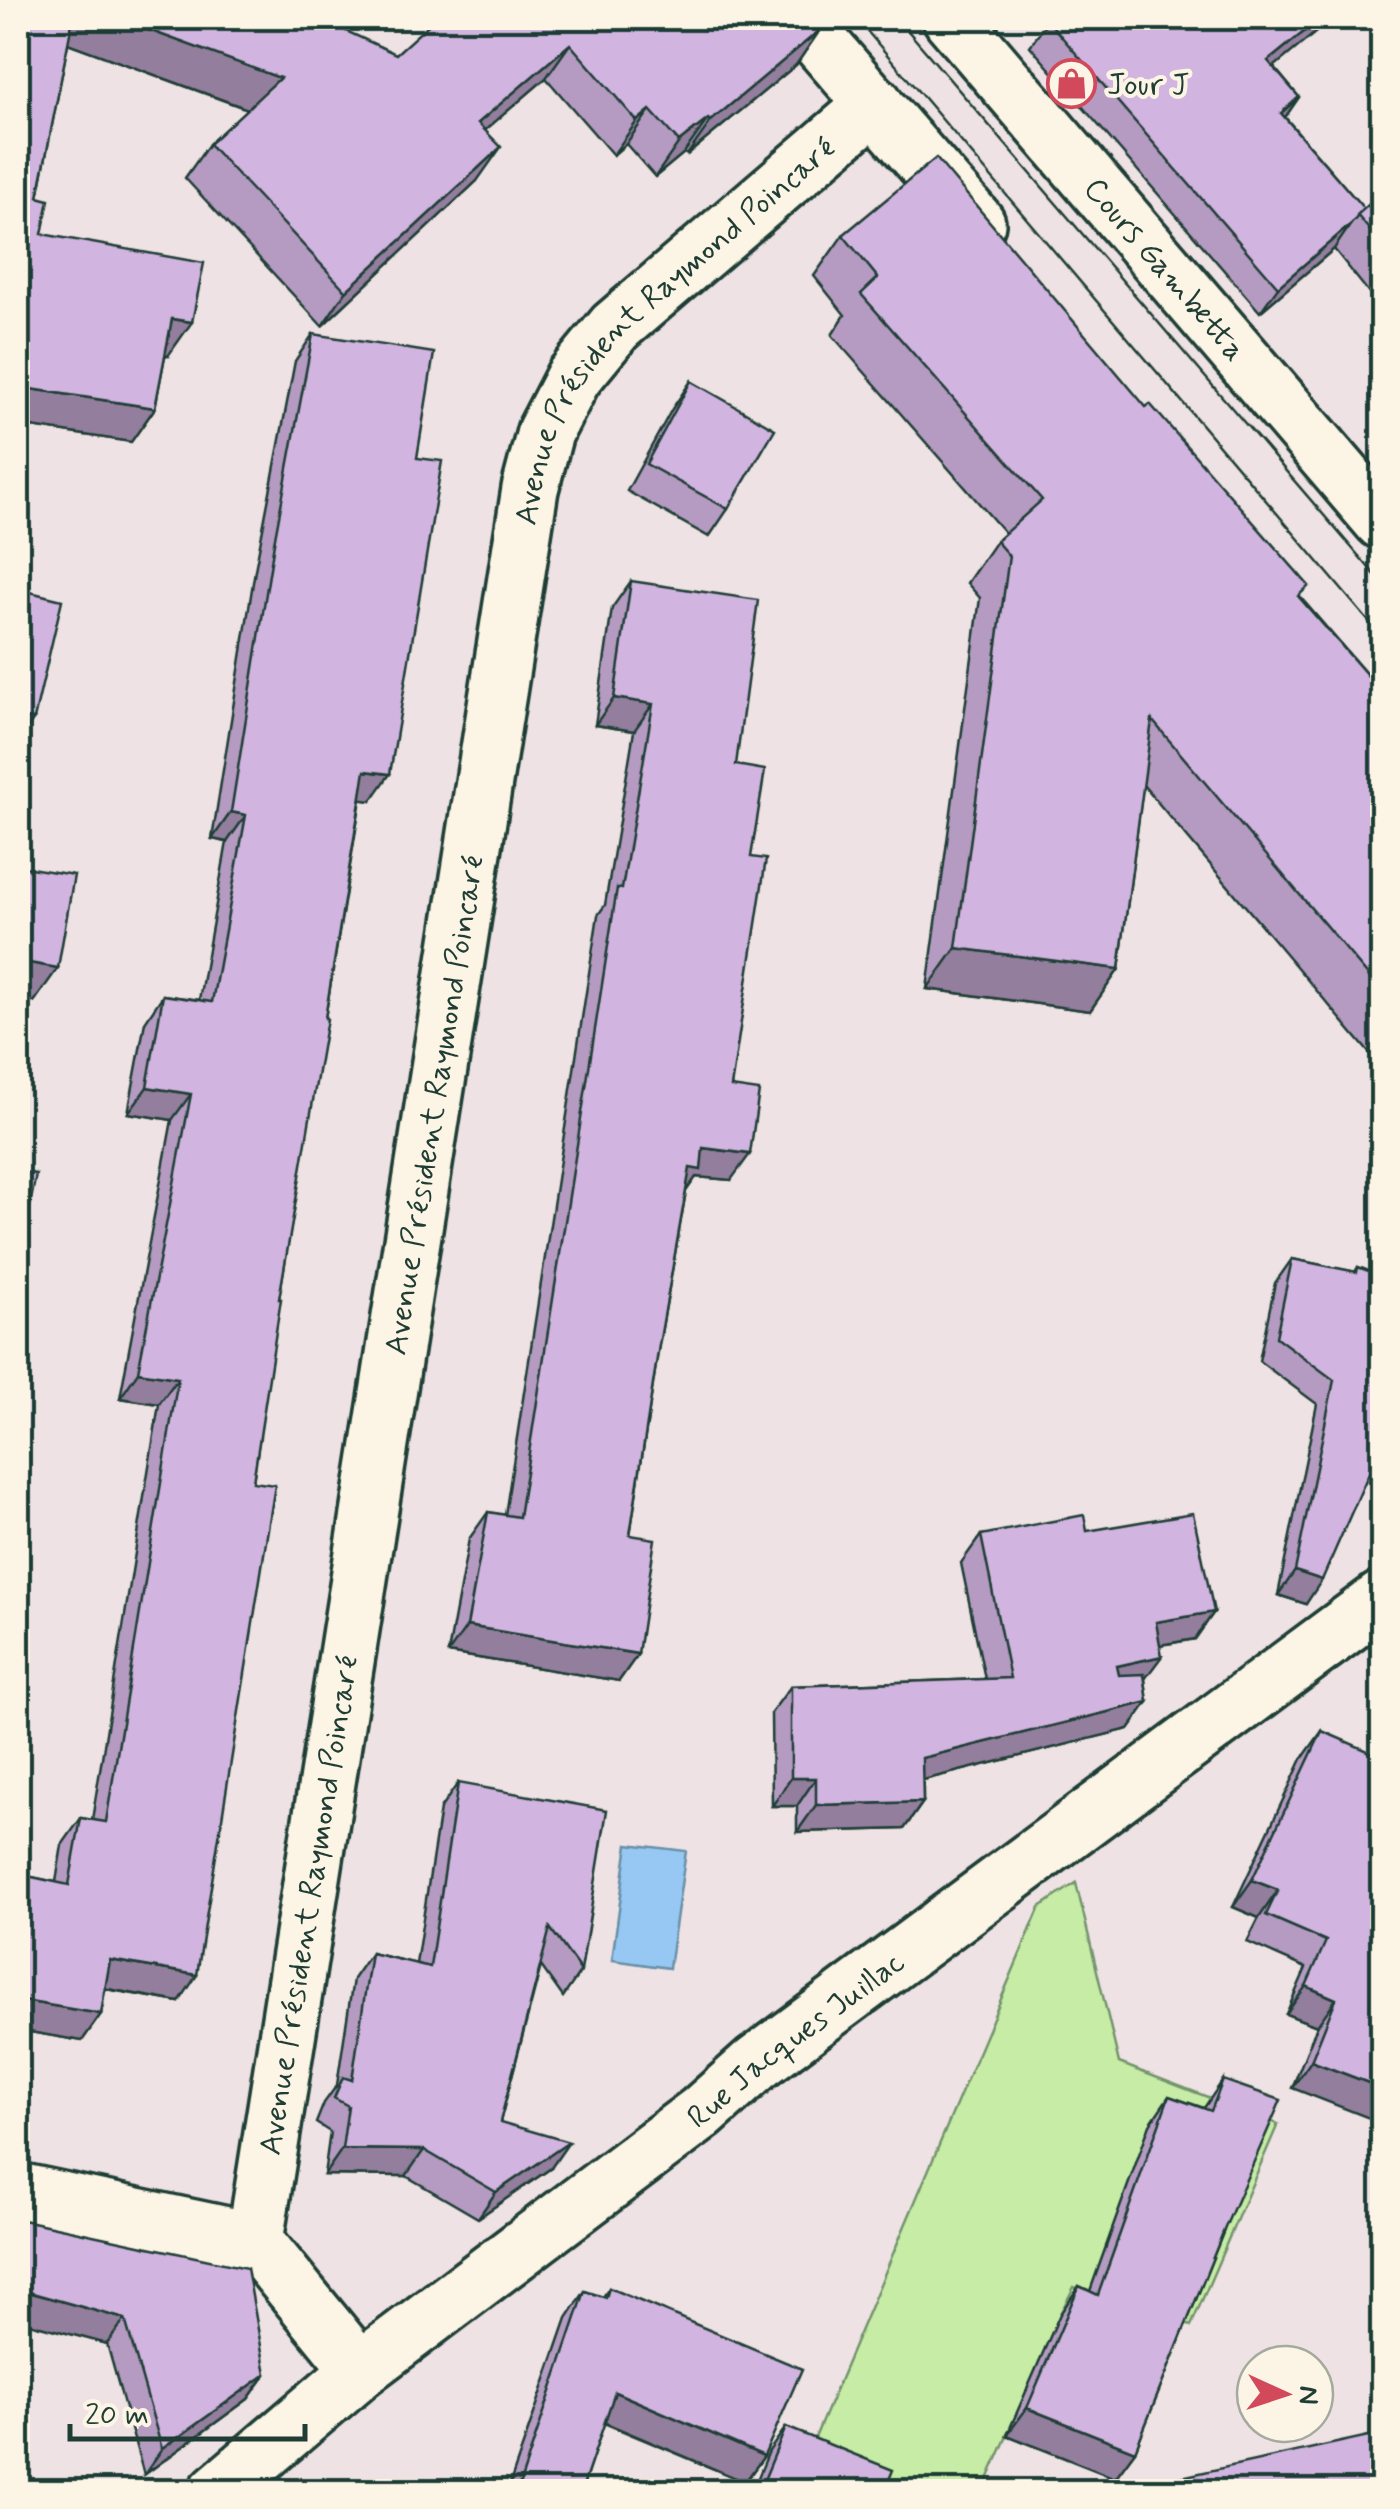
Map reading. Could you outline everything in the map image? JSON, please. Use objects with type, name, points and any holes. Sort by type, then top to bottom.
[{"type":"street","points":[[799,18],[1005,255]]},
{"type":"street","name":"Cours Gambetta","points":[[964,22],[1382,521]]},
{"type":"street","name":"Avenue Président Raymond Poincaré","points":[[255,2241],[530,489],[545,432],[573,378],[615,328],[875,104]]},
{"type":"street","name":"Rue Jacques Juillac","points":[[217,2492],[360,2370],[700,2114],[756,2064],[1382,1599]]},
{"type":"street","points":[[18,2191],[255,2241],[360,2370]]},
{"type":"green space","points":[[1076,1883],[1119,2063],[1278,2124],[1191,2326],[1074,2287],[983,2491],[792,2492],[1040,1907]]},
{"type":"water","points":[[628,1844],[686,1851],[669,1968],[612,1960]]},
{"type":"building","points":[[18,18],[73,18],[38,197],[49,200],[42,234],[204,263],[192,322],[172,319],[155,408],[18,387]]},
{"type":"building","points":[[116,18],[318,18],[396,54],[436,18],[808,18],[820,30],[711,121],[708,119],[679,142],[650,110],[637,121],[570,44],[478,123],[501,147],[346,291],[209,144],[280,78]]},
{"type":"building","points":[[1321,18],[1268,61],[1299,97],[1281,113],[1364,209],[1278,287],[1048,21]]},
{"type":"building","points":[[936,158],[1146,407],[1150,404],[1309,586],[1298,596],[1382,692],[1382,992],[1152,720],[1119,969],[956,948],[1009,556],[996,541],[1042,500],[861,294],[878,278],[843,235]]},
{"type":"building","points":[[1382,193],[1382,245],[1357,215]]},
{"type":"building","points":[[313,334],[434,353],[417,458],[442,461],[390,774],[365,771],[279,1299],[253,1482],[275,1485],[197,1975],[110,1960],[101,2014],[18,2000],[18,1874],[69,1885],[81,1818],[106,1822],[178,1378],[138,1372],[191,1094],[147,1087],[163,995],[212,1002],[246,815],[231,812],[274,543]]},
{"type":"building","points":[[691,381],[775,429],[728,509],[646,464]]},
{"type":"building","points":[[631,581],[758,600],[736,765],[765,770],[751,857],[766,859],[731,1087],[759,1091],[750,1154],[703,1148],[701,1170],[690,1168],[630,1535],[655,1539],[638,1654],[467,1626],[488,1512],[519,1517],[617,888],[622,889],[653,704],[614,698]]},
{"type":"building","points":[[18,589],[62,600],[34,719],[18,717]]},
{"type":"building","points":[[18,866],[74,875],[58,968],[18,961]]},
{"type":"building","points":[[18,1171],[36,1174],[23,1243],[18,1243]]},
{"type":"building","points":[[1292,1259],[1357,1272],[1358,1267],[1382,1276],[1382,1443],[1322,1580],[1295,1571],[1334,1380],[1276,1337]]},
{"type":"building","points":[[1193,1513],[1214,1612],[1156,1622],[1162,1656],[1117,1666],[1119,1675],[1144,1674],[1148,1702],[922,1758],[923,1802],[816,1805],[816,1778],[791,1778],[791,1686],[1010,1678],[981,1535],[1084,1515],[1087,1531]]},
{"type":"building","points":[[1322,1731],[1382,1757],[1382,2000],[1376,2014],[1382,2016],[1382,2088],[1311,2061],[1336,1999],[1306,1986],[1326,1941],[1266,1915],[1278,1890],[1252,1880]]},
{"type":"building","points":[[458,1783],[607,1810],[581,1971],[550,1928],[500,2122],[569,2142],[496,2192],[424,2150],[342,2149],[348,2106],[334,2098],[343,2077],[352,2080],[371,1953],[430,1967]]},
{"type":"building","points":[[1223,2080],[1281,2100],[1135,2451],[1027,2408],[1079,2286],[1098,2295],[1169,2096],[1211,2111]]},
{"type":"building","points":[[18,2219],[247,2268],[266,2374],[162,2449],[125,2319],[18,2289]]},
{"type":"building","points":[[609,2288],[802,2369],[764,2456],[615,2392],[581,2492],[517,2492],[585,2291],[606,2298]]},
{"type":"building","points":[[786,2427],[893,2470],[884,2492],[759,2492]]},
{"type":"building","points":[[1382,2433],[1382,2492],[1122,2492],[1122,2490]]},
{"type":"tram line","points":[[856,18],[1382,637]]},
{"type":"tram line","points":[[897,18],[1382,583]]},
{"type":"place","name":"Jour J","points":[[1072,83]]}]
